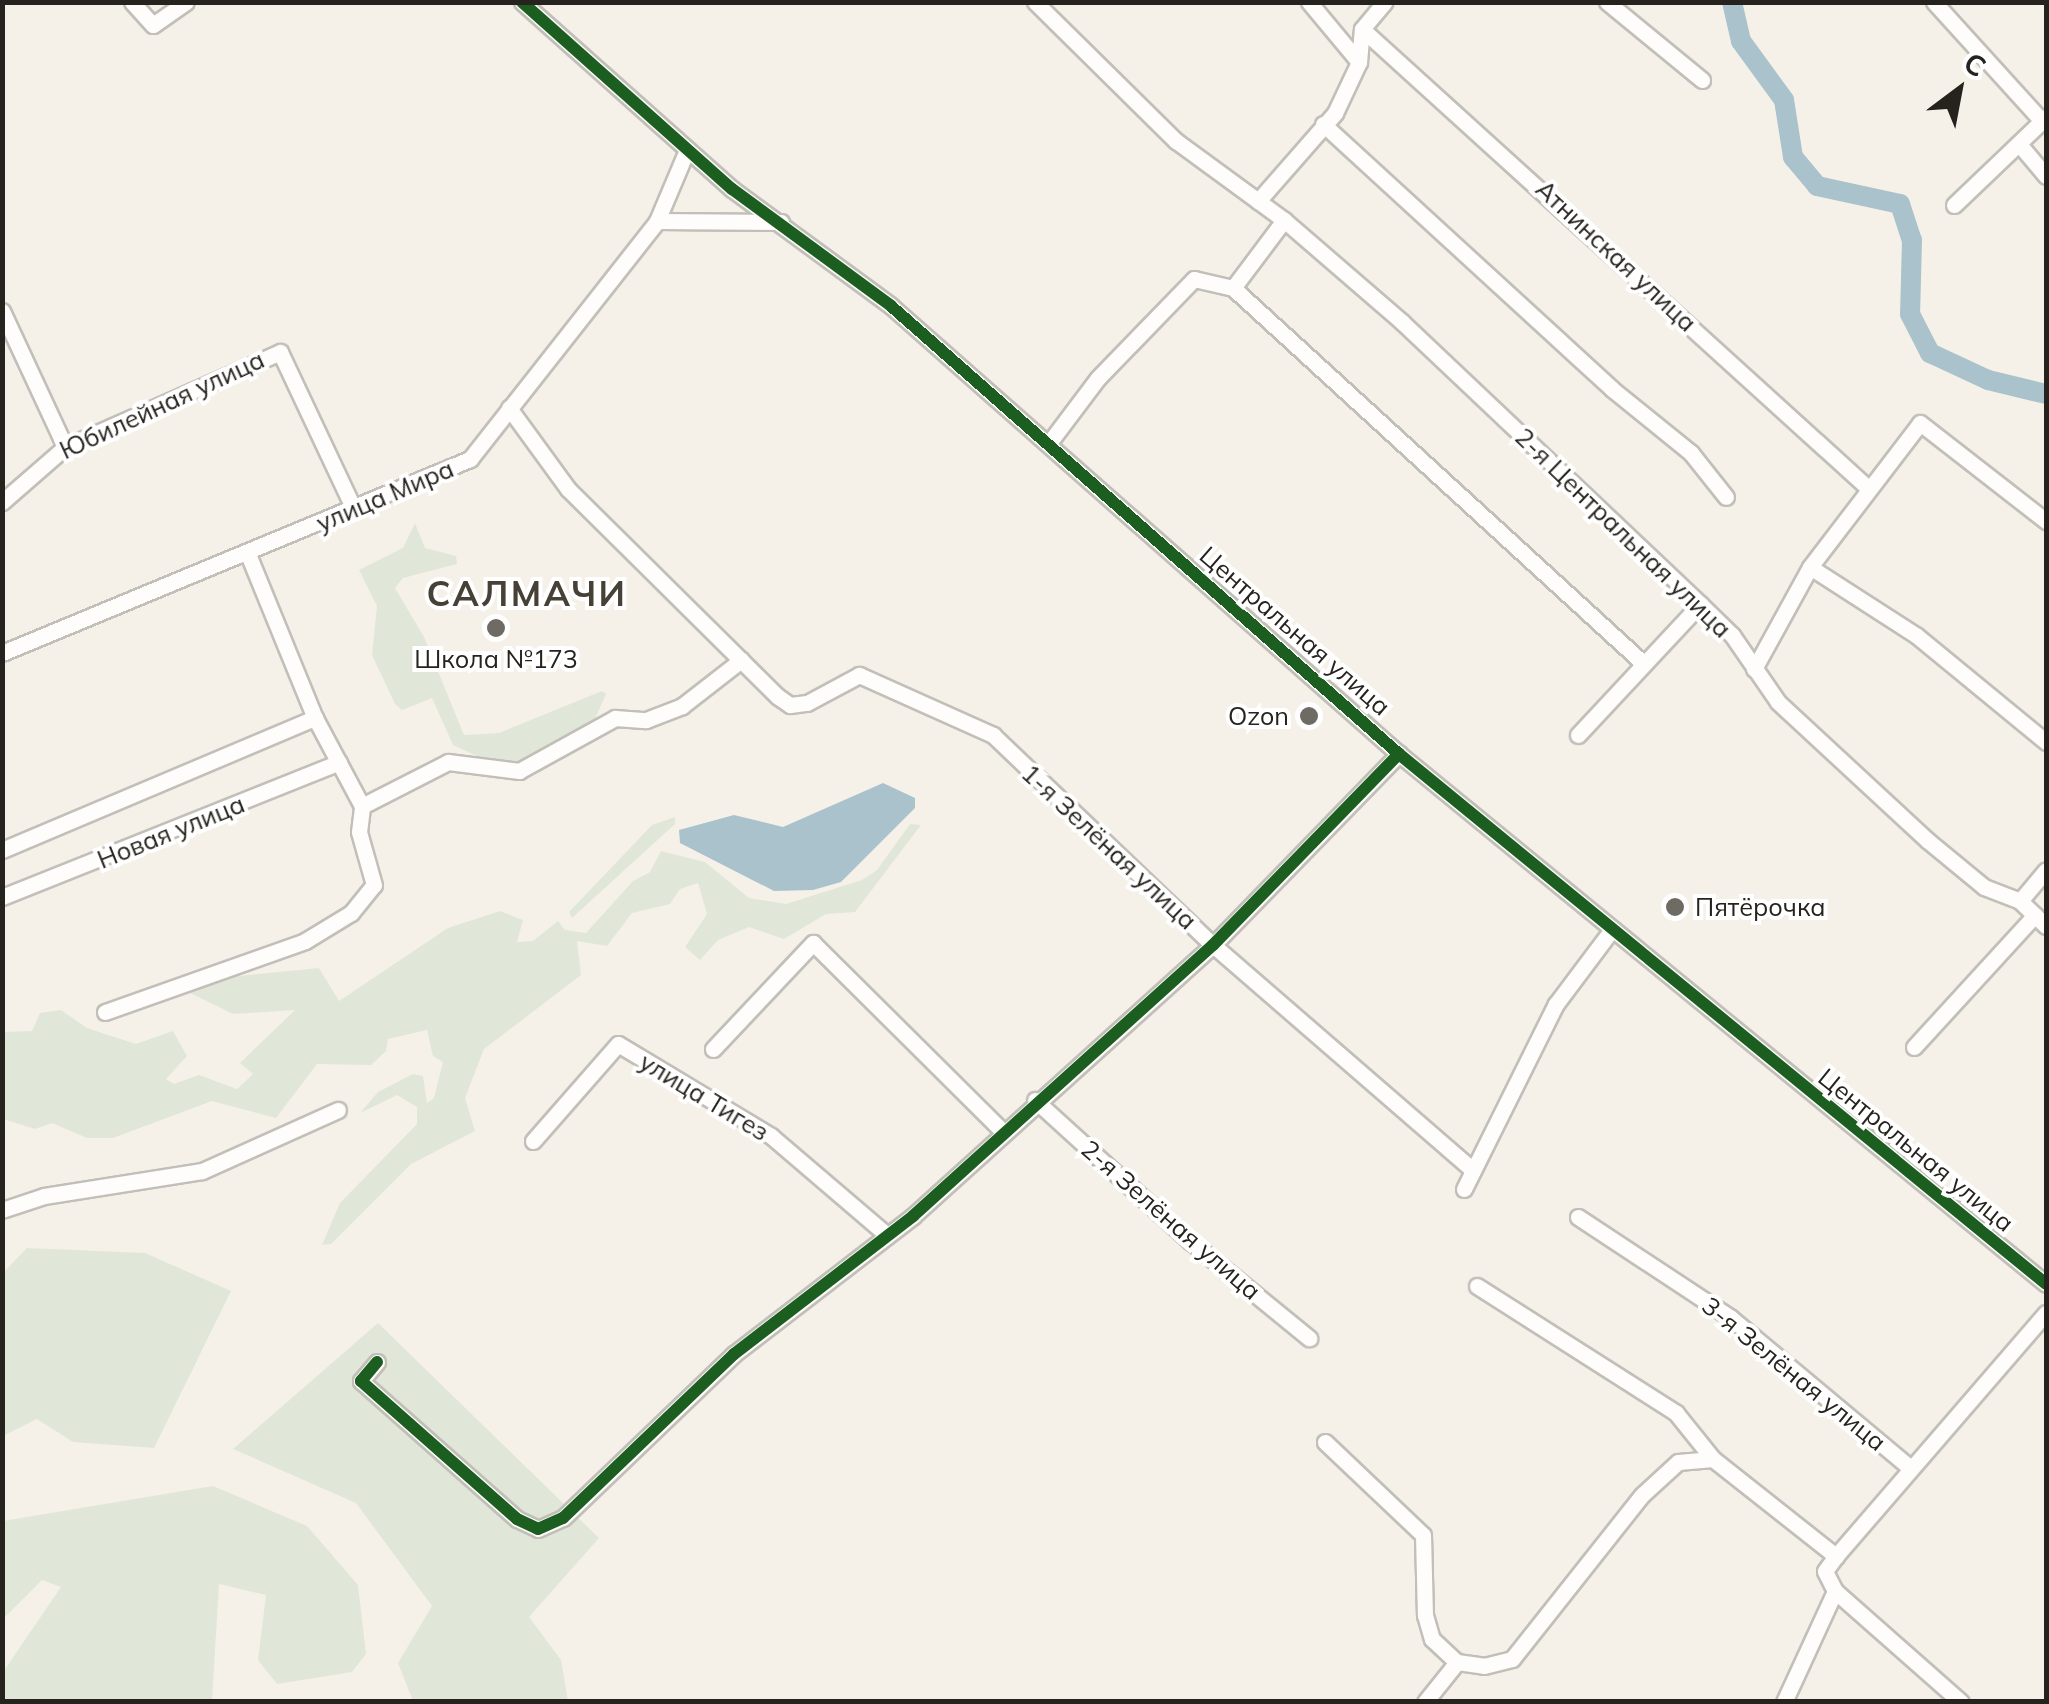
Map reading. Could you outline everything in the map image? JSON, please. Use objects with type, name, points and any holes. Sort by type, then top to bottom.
[{"type":"street","points":[[132,2],[152,25],[186,2]]},
{"type":"street","name":"Центральная улица","points":[[522,2],[687,150],[891,306],[1398,754],[1610,932],[2046,1284]]},
{"type":"street","name":"2-я Центральная улица","points":[[1035,2],[1176,141],[1284,220],[1402,322],[1700,604],[1778,702],[1927,840],[1984,887],[2020,901],[2041,920]]},
{"type":"street","points":[[1309,2],[1359,62]]},
{"type":"street","points":[[1258,201],[1323,124],[1359,62],[1362,30],[1385,2]]},
{"type":"street","points":[[1607,2],[1702,80]]},
{"type":"street","points":[[1934,2],[2044,119],[1954,205]]},
{"type":"street","name":"Атнинская улица","points":[[1362,30],[1867,486]]},
{"type":"street","points":[[1323,124],[1612,389],[1691,453],[1726,497]]},
{"type":"street","points":[[2019,144],[2046,176]]},
{"type":"street","name":"улица Мира","points":[[2,654],[470,460],[657,221],[687,150]]},
{"type":"street","points":[[1232,288],[1284,220]]},
{"type":"street","points":[[657,221],[781,222]]},
{"type":"street","points":[[1049,443],[1098,378],[1194,278],[1232,288],[1644,664]]},
{"type":"street","points":[[2,311],[65,448]]},
{"type":"street","name":"Юбилейная улица","points":[[2,502],[65,448],[280,352],[354,509]]},
{"type":"street","points":[[362,806],[448,762],[518,771],[615,718],[646,720],[682,706],[741,660],[568,489],[509,408]]},
{"type":"street","points":[[1754,669],[1810,567],[1867,486],[1920,423],[2046,521]]},
{"type":"street","points":[[105,1012],[305,941],[352,912],[374,885],[359,832],[362,806],[315,718],[248,554]]},
{"type":"street","points":[[1810,567],[1916,636],[2046,742]]},
{"type":"street","points":[[1578,735],[1700,604]]},
{"type":"street","name":"1-я Зелёная улица","points":[[741,660],[790,704],[807,703],[859,675],[993,736],[1213,945],[1473,1170]]},
{"type":"street","name":"Новая улица","points":[[2,850],[315,718]]},
{"type":"street","points":[[377,1362],[361,1381],[517,1519],[538,1529],[563,1518],[734,1354],[887,1234],[1213,945],[1398,754]]},
{"type":"street","name":"Новая улица","points":[[2,897],[339,762]]},
{"type":"street","points":[[2020,901],[2046,870]]},
{"type":"street","points":[[1914,1048],[2041,920]]},
{"type":"street","points":[[1464,1189],[1556,1004],[1610,932]]},
{"type":"street","points":[[714,1049],[813,943],[1002,1131]]},
{"type":"street","name":"улица Тигез","points":[[532,1141],[618,1044],[770,1136],[887,1234]]},
{"type":"street","name":"2-я Зелёная улица","points":[[1035,1100],[1309,1338]]},
{"type":"street","points":[[2,1210],[44,1196],[202,1170],[338,1110]]},
{"type":"street","name":"3-я Зелёная улица","points":[[1578,1217],[1731,1318],[1908,1467]]},
{"type":"street","points":[[1477,1286],[1676,1413],[1713,1459],[1836,1556],[1825,1571],[1835,1591],[1961,1702]]},
{"type":"street","name":"3-я Зелёная улица","points":[[1836,1556],[1908,1467],[2046,1313]]},
{"type":"street","points":[[1325,1442],[1424,1534],[1425,1615],[1432,1639],[1457,1662],[1484,1666],[1512,1659],[1642,1495],[1678,1462],[1713,1459]]},
{"type":"street","points":[[1784,1702],[1835,1591]]},
{"type":"street","points":[[1425,1702],[1457,1662]]},
{"type":"green space","points":[[415,523],[425,548],[456,556],[457,564],[403,578],[395,588],[424,637],[464,735],[499,733],[602,691],[606,694],[591,728],[503,768],[453,745],[432,698],[402,710],[395,704],[372,655],[377,606],[359,570],[403,548]]},
{"type":"green space","points":[[675,817],[675,824],[572,918],[569,912],[652,825]]},
{"type":"green space","points":[[910,824],[921,825],[855,912],[826,914],[784,939],[749,927],[718,940],[700,960],[685,947],[707,914],[698,883],[680,889],[670,904],[632,913],[607,946],[577,941],[581,975],[484,1049],[465,1098],[475,1131],[411,1164],[331,1244],[322,1245],[340,1203],[417,1124],[417,1107],[397,1095],[360,1113],[378,1092],[413,1074],[423,1076],[427,1103],[434,1098],[443,1062],[433,1056],[427,1030],[388,1039],[386,1051],[371,1065],[317,1064],[276,1118],[212,1101],[113,1138],[87,1138],[52,1123],[35,1129],[3,1119],[2,1032],[32,1031],[40,1013],[61,1010],[87,1028],[136,1044],[173,1031],[187,1056],[166,1079],[174,1084],[199,1075],[237,1089],[253,1074],[240,1063],[295,1010],[233,1014],[188,992],[190,978],[200,972],[238,976],[319,968],[339,1001],[448,928],[500,911],[523,920],[517,942],[533,941],[558,921],[565,930],[586,933],[633,881],[650,872],[661,851],[705,862],[749,898],[786,904],[862,880],[877,870]]},
{"type":"green space","points":[[27,1248],[145,1253],[231,1291],[154,1448],[73,1442],[37,1419],[3,1436],[3,1273]]},
{"type":"green space","points":[[378,1323],[599,1538],[529,1617],[561,1660],[568,1701],[413,1701],[398,1663],[432,1606],[356,1503],[233,1449]]},
{"type":"green space","points":[[213,1486],[307,1526],[358,1585],[366,1654],[352,1672],[277,1684],[258,1660],[266,1595],[219,1584],[212,1701],[3,1701],[3,1672],[61,1587],[42,1580],[3,1619],[3,1521]]},
{"type":"water","points":[[883,783],[915,798],[915,808],[841,882],[813,890],[774,891],[680,843],[679,830],[734,815],[783,827]]},
{"type":"waterway","points":[[1732,2],[1741,41],[1784,100],[1793,157],[1817,186],[1900,204],[1912,240],[1910,314],[1930,353],[1988,380],[2046,394]]},
{"type":"cycle path","points":[[522,2],[732,189],[891,306],[1399,754],[2046,1284]]},
{"type":"cycle path","points":[[377,1362],[361,1381],[517,1519],[538,1529],[563,1518],[734,1354],[913,1216],[1213,945],[1399,754]]},
{"type":"place","name":"Школа №173","points":[[496,628]]},
{"type":"place","name":"Ozon","points":[[1309,716]]},
{"type":"place","name":"Пятёрочка","points":[[1675,907]]},
{"type":"district","name":"САЛМАЧИ","points":[[527,593]]}]
